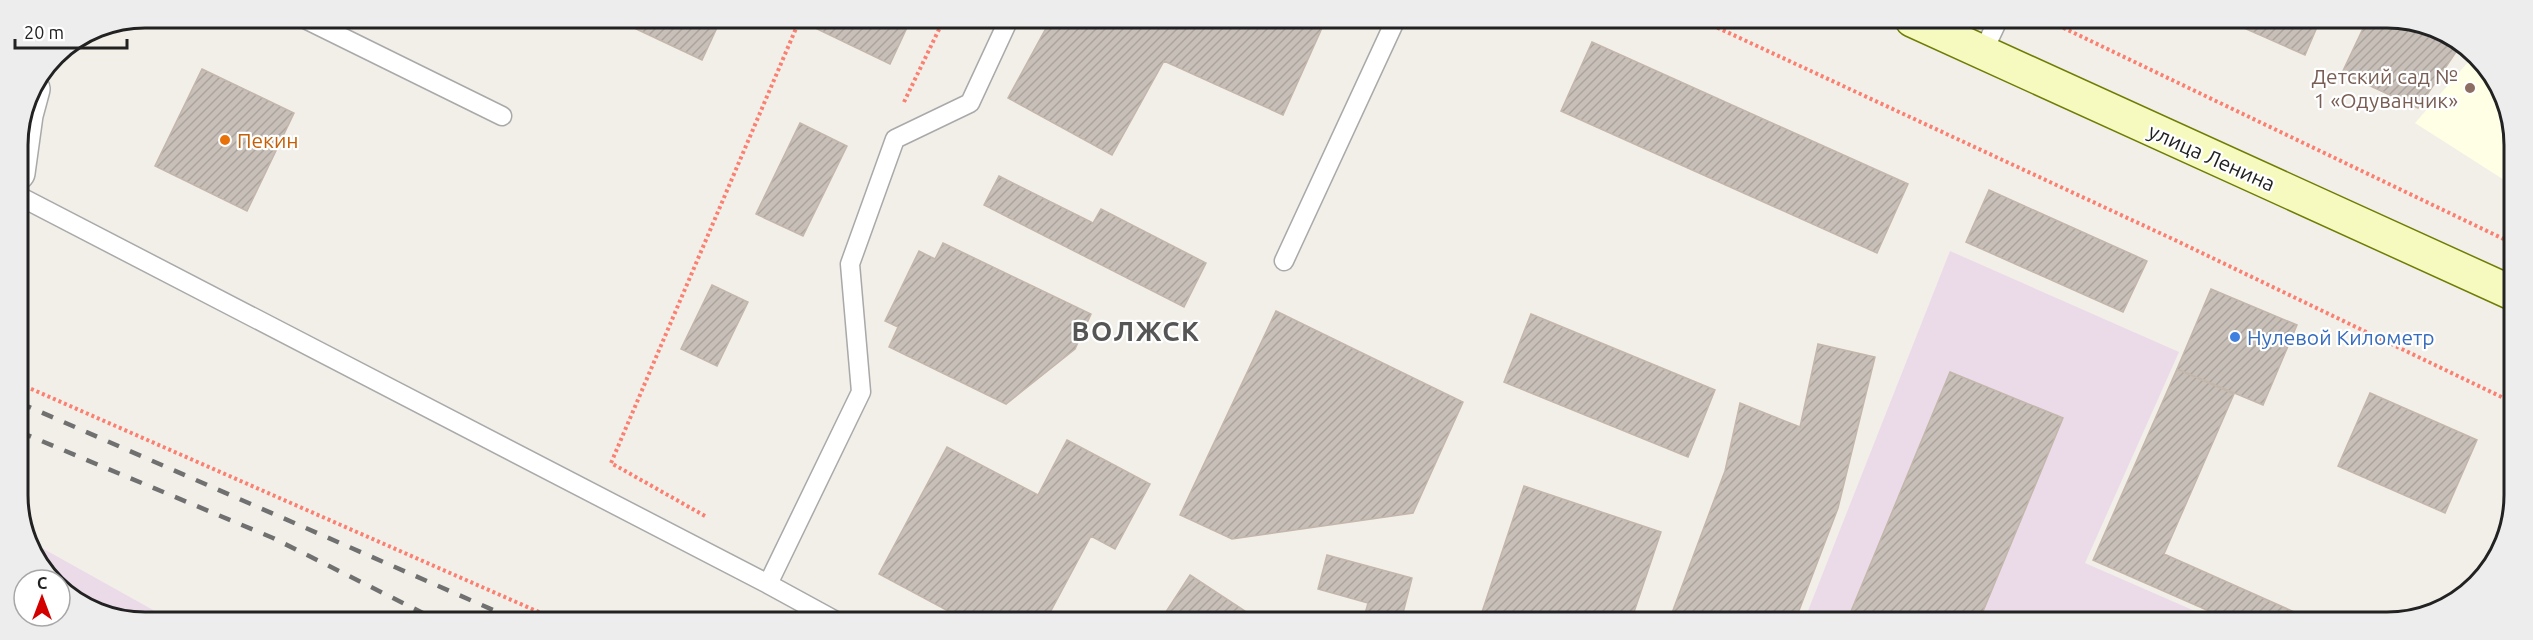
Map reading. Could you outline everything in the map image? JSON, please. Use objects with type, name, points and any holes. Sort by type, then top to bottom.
[{"type":"main road","name":"улица Ленина","points":[[1930,28],[2504,289]]},
{"type":"lane","points":[[1284,261],[1392,28]]},
{"type":"lane","points":[[1983,52],[1994,28]]},
{"type":"lane","points":[[325,29],[502,116]]},
{"type":"lane","points":[[768,584],[861,392],[850,264],[895,139],[970,103],[1005,29]]},
{"type":"lane","points":[[29,201],[819,612]]},
{"type":"path","points":[[1719,28],[2166,236],[2504,398]]},
{"type":"path","points":[[2063,28],[2504,239]]},
{"type":"path","points":[[711,519],[611,463],[796,29]]},
{"type":"path","points":[[899,112],[939,29]]},
{"type":"path","points":[[28,388],[538,612]]},
{"type":"shaded area","name":"Детский сад № 1 «Одуванчик»","points":[[2468,62],[2489,87],[2498,108],[2504,130],[2504,180],[2415,123]]},
{"type":"shaded area","points":[[1950,251],[2179,352],[2085,563],[2195,611],[1808,611]]},
{"type":"shaded area","points":[[41,547],[157,612],[122,609],[87,596],[72,585],[72,568],[55,568]]},
{"type":"building","points":[[1322,28],[1283,115],[1164,61],[1112,155],[1008,98],[1046,29]]},
{"type":"building","points":[[2244,28],[2317,28],[2305,55]]},
{"type":"building","points":[[2363,28],[2411,31],[2433,37],[2456,51],[2418,108],[2342,73]]},
{"type":"building","points":[[636,29],[716,29],[702,60]]},
{"type":"building","points":[[817,29],[906,29],[890,64]]},
{"type":"building","points":[[1592,42],[1908,184],[1877,253],[1561,111]]},
{"type":"building","points":[[202,69],[294,113],[247,211],[155,166]]},
{"type":"building","points":[[800,123],[847,146],[803,236],[756,214]]},
{"type":"building","points":[[999,176],[1093,223],[1101,209],[1206,263],[1184,307],[984,205]]},
{"type":"building","points":[[1989,190],[2147,261],[2123,312],[1966,242]]},
{"type":"building","points":[[943,243],[1091,314],[1075,349],[1006,404],[889,347],[898,327],[885,321],[919,251],[935,259]]},
{"type":"building","points":[[712,285],[748,302],[717,366],[681,349]]},
{"type":"building","points":[[2211,289],[2297,325],[2263,405],[2177,369]]},
{"type":"building","points":[[1276,311],[1463,402],[1413,513],[1232,539],[1180,515]]},
{"type":"building","points":[[1531,314],[1715,390],[1688,457],[1504,382]]},
{"type":"building","points":[[1818,344],[1875,357],[1838,508],[1799,611],[1673,611],[1725,471],[1740,403],[1800,427]]},
{"type":"building","points":[[2177,369],[2234,394],[2164,554],[2292,611],[2209,611],[2093,560]]},
{"type":"building","points":[[1950,372],[2063,418],[1983,611],[1851,611]]},
{"type":"building","points":[[2370,393],[2477,440],[2445,513],[2338,466]]},
{"type":"building","points":[[1067,440],[1150,484],[1115,549],[1091,536],[1051,612],[949,612],[879,574],[947,447],[1038,495]]},
{"type":"building","points":[[1524,486],[1661,532],[1634,611],[1482,611]]},
{"type":"building","points":[[1327,555],[1412,578],[1403,611],[1366,611],[1368,603],[1318,589]]},
{"type":"building","points":[[1190,575],[1246,612],[1166,612]]},
{"type":"railway","points":[[28,407],[497,612]]},
{"type":"railway","points":[[28,435],[273,538],[421,612]]},
{"type":"place","name":"Детский сад № 1 «Одуванчик»","points":[[2470,88]]},
{"type":"place","name":"Пекин","points":[[225,140]]},
{"type":"place","name":"Нулевой Километр","points":[[2235,337]]},
{"type":"district","name":"ВОЛЖСК","points":[[1136,331]]}]
